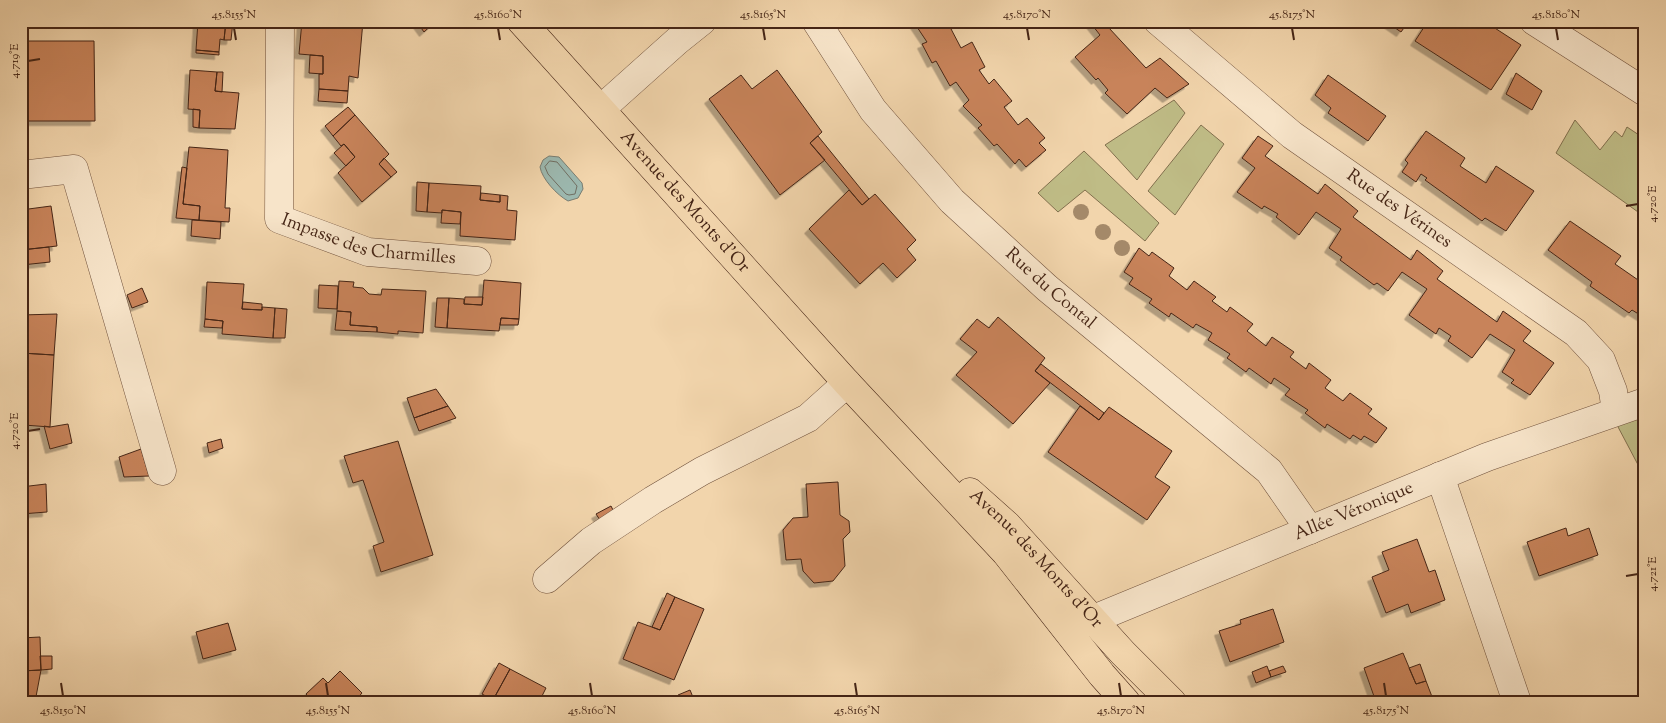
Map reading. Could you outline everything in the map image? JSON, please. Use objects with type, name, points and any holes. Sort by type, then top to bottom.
[{"type":"main road","name":"Avenue des Monts d'Or","points":[[521,21],[847,383],[1006,553],[1102,675],[1126,702]]},
{"type":"main road","name":"Avenue des Monts d'Or","points":[[847,383],[1007,525],[1123,654],[1172,702]]},
{"type":"street","name":"Impasse des Charmilles","points":[[280,21],[279,219],[368,252],[477,261]]},
{"type":"street","points":[[601,109],[702,21]]},
{"type":"street","name":"Rue du Contal","points":[[816,21],[873,110],[952,201],[1046,288],[1269,470],[1310,530]]},
{"type":"street","name":"Rue des Vérines","points":[[1158,21],[1292,135],[1576,333],[1601,360],[1613,391],[1616,411]]},
{"type":"street","points":[[1534,21],[1645,92]]},
{"type":"street","points":[[21,175],[74,169],[162,471]]},
{"type":"street","points":[[547,579],[591,541],[653,500],[702,471],[808,418],[847,383]]},
{"type":"street","name":"Allée Véronique","points":[[1067,630],[1487,457],[1645,402]]},
{"type":"street","points":[[1440,476],[1517,702]]},
{"type":"shaded area","points":[[1174,100],[1185,113],[1137,180],[1105,145]]},
{"type":"shaded area","points":[[1575,120],[1600,150],[1615,131],[1622,137],[1627,127],[1645,139],[1645,217],[1556,153]]},
{"type":"shaded area","points":[[1201,125],[1224,144],[1175,215],[1148,191]]},
{"type":"shaded area","points":[[1084,151],[1159,223],[1145,241],[1085,190],[1058,212],[1038,193]]},
{"type":"shaded area","points":[[1645,417],[1645,478],[1617,425]]},
{"type":"water","points":[[549,156],[559,157],[582,183],[583,189],[578,198],[568,201],[555,191],[547,181],[540,167],[543,160]]},
{"type":"building","points":[[21,21],[23,21],[23,41],[94,41],[95,121],[21,121]]},
{"type":"building","points":[[198,21],[226,21],[224,40],[220,39],[219,52],[196,50]]},
{"type":"building","points":[[226,21],[233,21],[231,40],[224,40]]},
{"type":"building","points":[[302,21],[363,21],[358,78],[349,76],[348,91],[319,89],[319,74],[323,74],[323,56],[299,54]]},
{"type":"building","points":[[416,21],[436,21],[424,32]]},
{"type":"building","points":[[913,21],[958,21],[959,23],[950,27],[961,48],[972,42],[985,67],[979,70],[989,84],[994,79],[1012,101],[1004,107],[1018,125],[1027,118],[1045,138],[1039,143],[1046,150],[1026,167],[1019,159],[1015,164],[997,144],[994,146],[978,128],[982,125],[963,106],[969,100],[956,82],[950,86],[936,61],[932,63],[922,44],[927,42]]},
{"type":"building","points":[[1089,21],[1117,21],[1109,28],[1146,68],[1160,58],[1189,84],[1167,98],[1155,88],[1127,114],[1105,93],[1108,90],[1098,78],[1096,80],[1075,57],[1100,35]]},
{"type":"building","points":[[1385,21],[1409,21],[1401,32]]},
{"type":"building","points":[[1428,21],[1484,21],[1521,45],[1491,90],[1415,41]]},
{"type":"building","points":[[196,50],[219,52],[219,55],[196,53]]},
{"type":"building","points":[[310,55],[323,56],[323,74],[309,73]]},
{"type":"building","points":[[190,70],[217,72],[215,91],[239,93],[235,129],[199,128],[200,110],[188,109]]},
{"type":"building","points":[[777,70],[822,132],[810,143],[825,160],[780,195],[709,99],[741,75],[752,89]]},
{"type":"building","points":[[217,72],[223,72],[222,92],[215,91]]},
{"type":"building","points":[[1516,73],[1542,91],[1532,110],[1506,94]]},
{"type":"building","points":[[1328,75],[1386,116],[1368,141],[1328,113],[1331,108],[1315,95]]},
{"type":"building","points":[[319,89],[348,91],[347,103],[318,101]]},
{"type":"building","points":[[348,107],[355,115],[333,136],[325,126]]},
{"type":"building","points":[[193,109],[200,110],[199,128],[193,127]]},
{"type":"building","points":[[355,115],[389,154],[379,164],[391,177],[362,202],[338,173],[355,157],[344,144],[341,146],[333,136]]},
{"type":"building","points":[[1426,131],[1465,158],[1460,166],[1486,183],[1496,166],[1534,191],[1506,231],[1485,218],[1482,221],[1425,180],[1427,178],[1421,174],[1416,182],[1402,172],[1408,163],[1405,160]]},
{"type":"building","points":[[818,136],[869,199],[862,205],[810,143]]},
{"type":"building","points":[[1258,136],[1273,146],[1265,156],[1318,194],[1325,184],[1358,211],[1353,217],[1411,260],[1417,250],[1443,271],[1437,279],[1497,322],[1503,311],[1531,331],[1523,341],[1554,363],[1530,395],[1511,383],[1514,380],[1502,372],[1515,350],[1490,334],[1472,358],[1448,341],[1451,336],[1439,328],[1436,334],[1409,315],[1427,289],[1402,272],[1388,291],[1377,283],[1374,285],[1340,260],[1342,257],[1329,248],[1341,229],[1316,212],[1299,235],[1276,217],[1278,214],[1264,206],[1262,209],[1237,192],[1255,168],[1242,158]]},
{"type":"building","points":[[344,144],[355,157],[346,166],[334,153]]},
{"type":"building","points":[[189,147],[228,150],[225,208],[230,208],[229,222],[199,220],[200,206],[183,204]]},
{"type":"building","points":[[384,158],[397,172],[391,177],[379,164]]},
{"type":"building","points":[[182,167],[187,168],[183,204],[200,206],[199,220],[176,218]]},
{"type":"building","points":[[417,182],[429,183],[427,212],[416,211]]},
{"type":"building","points":[[429,183],[481,186],[480,200],[500,202],[500,195],[508,196],[507,210],[517,211],[515,240],[460,236],[461,212],[442,210],[442,213],[427,212]]},
{"type":"building","points":[[849,190],[862,205],[875,194],[916,240],[907,249],[916,260],[897,278],[883,263],[860,284],[809,229]]},
{"type":"building","points":[[481,193],[500,195],[500,202],[480,200]]},
{"type":"building","points":[[51,206],[57,246],[21,250],[21,210]]},
{"type":"building","points":[[442,210],[461,212],[460,224],[441,223]]},
{"type":"building","points":[[192,220],[221,222],[220,239],[191,236]]},
{"type":"building","points":[[1570,221],[1621,256],[1615,264],[1641,282],[1645,275],[1645,318],[1632,310],[1629,313],[1590,286],[1592,282],[1548,250]]},
{"type":"building","points":[[49,247],[50,262],[22,265],[21,250]]},
{"type":"building","points":[[1139,248],[1149,256],[1152,252],[1174,268],[1169,276],[1187,290],[1194,281],[1216,297],[1212,301],[1227,312],[1230,307],[1253,324],[1247,331],[1266,346],[1272,337],[1294,352],[1290,357],[1306,369],[1309,363],[1331,380],[1325,388],[1343,401],[1350,393],[1372,409],[1368,414],[1387,428],[1376,443],[1364,436],[1361,440],[1353,435],[1350,439],[1327,424],[1325,428],[1305,413],[1308,410],[1285,395],[1290,389],[1274,378],[1271,384],[1249,368],[1246,372],[1227,358],[1230,354],[1208,340],[1212,333],[1196,324],[1193,328],[1171,313],[1169,317],[1149,303],[1152,299],[1129,284],[1133,278],[1124,272]]},
{"type":"building","points":[[484,280],[521,283],[519,319],[501,318],[499,331],[447,328],[449,298],[464,299],[464,304],[482,305]]},
{"type":"building","points":[[339,281],[354,282],[353,287],[363,288],[369,294],[381,295],[382,289],[426,291],[423,333],[398,331],[398,334],[377,332],[377,327],[350,325],[351,312],[337,311]]},
{"type":"building","points":[[207,282],[244,284],[242,309],[262,310],[262,307],[275,308],[273,338],[222,334],[223,321],[205,319]]},
{"type":"building","points":[[319,285],[338,286],[337,309],[318,308]]},
{"type":"building","points":[[142,288],[148,302],[132,308],[127,295]]},
{"type":"building","points":[[465,297],[483,297],[482,305],[464,304]]},
{"type":"building","points":[[437,298],[449,298],[447,328],[435,327]]},
{"type":"building","points":[[243,302],[262,304],[262,310],[242,309]]},
{"type":"building","points":[[275,308],[287,309],[285,338],[273,338]]},
{"type":"building","points":[[337,311],[351,312],[350,325],[377,327],[377,332],[335,330]]},
{"type":"building","points":[[57,314],[54,355],[21,353],[21,315]]},
{"type":"building","points":[[998,317],[1045,358],[1035,371],[1050,383],[1013,424],[956,375],[977,352],[960,339],[977,319],[989,328]]},
{"type":"building","points":[[501,318],[519,319],[518,325],[500,325]]},
{"type":"building","points":[[205,319],[223,321],[222,328],[204,327]]},
{"type":"building","points":[[21,353],[54,355],[50,427],[24,425],[27,393],[21,392]]},
{"type":"building","points":[[1041,364],[1104,413],[1099,420],[1035,371]]},
{"type":"building","points":[[436,389],[448,406],[414,418],[407,398]]},
{"type":"building","points":[[21,392],[27,393],[24,425],[21,425]]},
{"type":"building","points":[[448,406],[456,418],[419,431],[414,418]]},
{"type":"building","points":[[1080,406],[1099,420],[1109,407],[1172,451],[1155,477],[1170,487],[1147,520],[1048,452]]},
{"type":"building","points":[[68,424],[72,443],[50,449],[44,426]]},
{"type":"building","points":[[221,439],[223,448],[209,453],[207,443]]},
{"type":"building","points":[[398,441],[433,555],[381,572],[373,546],[384,542],[363,480],[353,483],[344,456]]},
{"type":"building","points":[[141,449],[149,476],[124,477],[119,457]]},
{"type":"building","points":[[838,482],[840,515],[849,521],[850,532],[843,539],[845,566],[833,581],[814,583],[803,571],[801,559],[786,560],[783,530],[793,518],[808,517],[806,484]]},
{"type":"building","points":[[46,484],[47,512],[21,514],[21,487]]},
{"type":"building","points":[[611,506],[616,516],[604,526],[596,514]]},
{"type":"building","points":[[1566,528],[1568,536],[1589,528],[1598,555],[1539,576],[1527,542]]},
{"type":"building","points":[[1417,539],[1429,572],[1435,570],[1445,600],[1411,613],[1408,604],[1386,613],[1372,577],[1389,570],[1382,552]]},
{"type":"building","points":[[667,593],[675,597],[660,630],[652,627]]},
{"type":"building","points":[[675,597],[704,609],[674,680],[623,659],[638,622],[660,630]]},
{"type":"building","points":[[1273,609],[1284,642],[1230,662],[1219,631],[1241,624],[1240,620]]},
{"type":"building","points":[[228,623],[236,650],[203,659],[196,632]]},
{"type":"building","points":[[40,637],[41,670],[21,671],[21,638]]},
{"type":"building","points":[[1403,653],[1416,684],[1426,681],[1434,702],[1376,702],[1364,668]]},
{"type":"building","points":[[40,656],[52,656],[52,669],[41,670]]},
{"type":"building","points":[[499,663],[510,669],[493,700],[482,694]]},
{"type":"building","points":[[1420,664],[1426,681],[1416,684],[1409,668]]},
{"type":"building","points":[[1267,666],[1271,677],[1256,683],[1252,672]]},
{"type":"building","points":[[1283,666],[1286,672],[1271,677],[1269,671]]},
{"type":"building","points":[[510,669],[546,688],[539,702],[486,702],[488,698],[493,700]]},
{"type":"building","points":[[41,670],[35,702],[21,702],[21,671]]},
{"type":"building","points":[[340,671],[362,693],[354,702],[314,702],[306,694],[323,678],[328,683]]},
{"type":"building","points":[[690,690],[695,702],[681,702],[678,695]]}]
